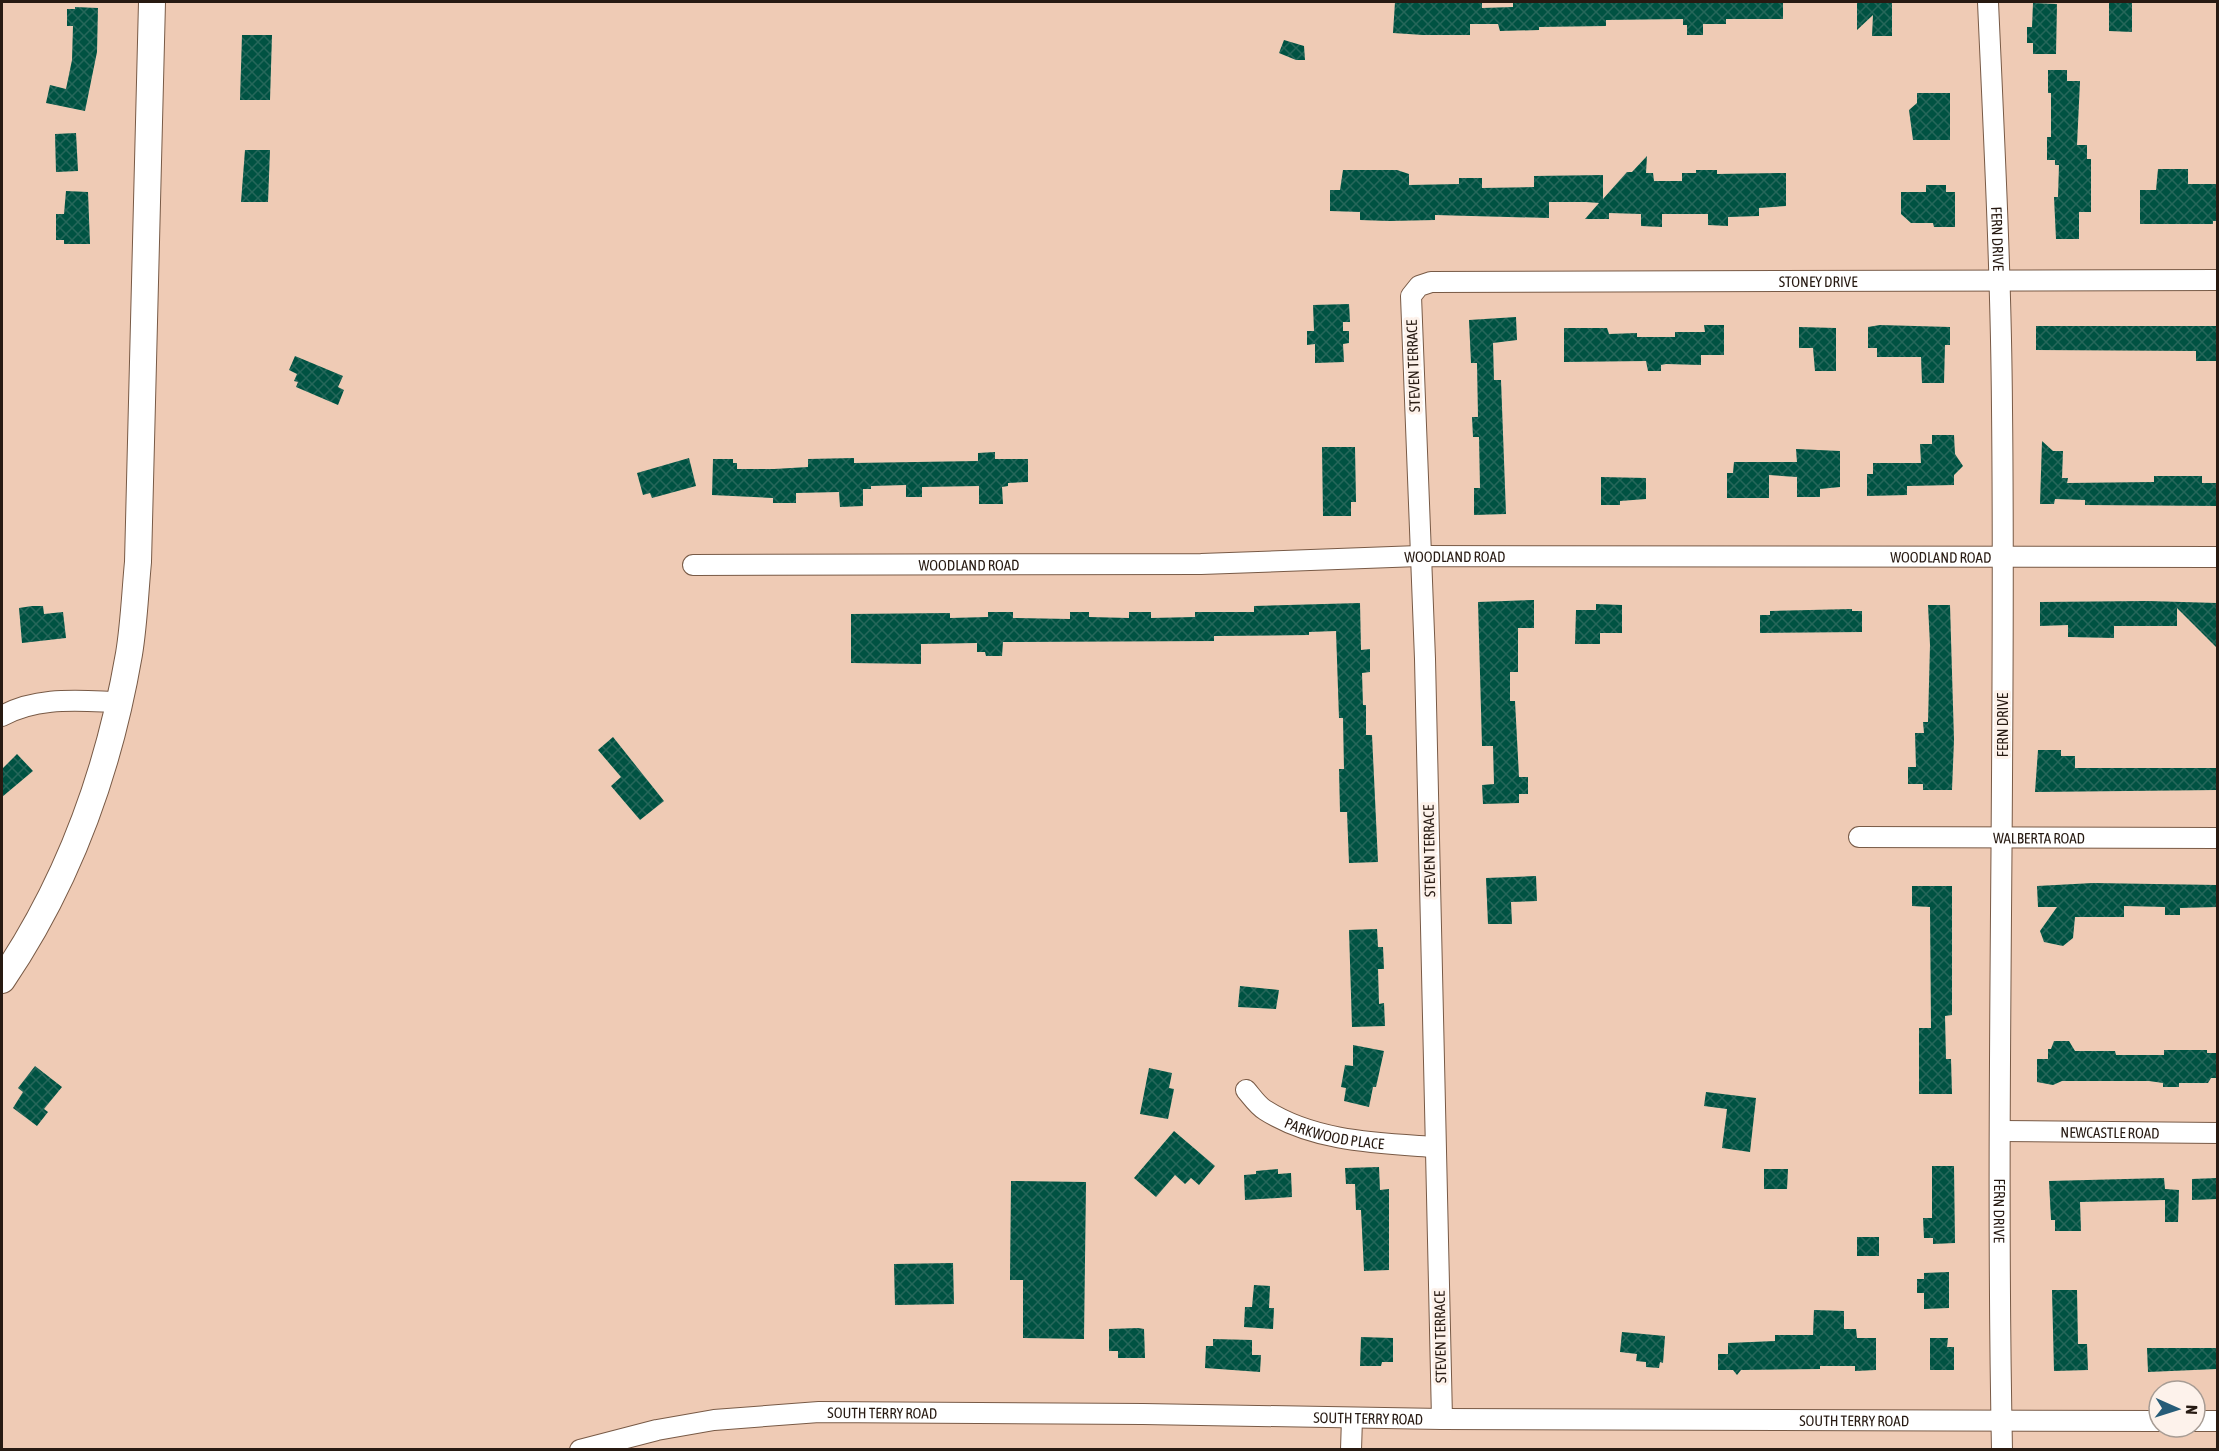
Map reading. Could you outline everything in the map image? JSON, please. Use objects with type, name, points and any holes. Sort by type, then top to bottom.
[{"type":"main road","points":[[2,980],[45,910],[80,834],[96,789],[130,652],[138,562],[152,2]]},
{"type":"street","name":"FERN DRIVE","points":[[1988,2],[2000,282],[2003,555],[2000,1131],[2002,1449]]},
{"type":"street","name":"STONEY DRIVE","points":[[1419,286],[1431,282],[2217,280]]},
{"type":"street","name":"STEVEN TERRACE","points":[[1419,286],[1411,296],[1419,556],[1425,659],[1442,1419]]},
{"type":"street","name":"WOODLAND ROAD","points":[[693,565],[1201,564],[1419,556],[2217,556]]},
{"type":"street","points":[[2,716],[27,705],[55,701],[119,702]]},
{"type":"street","name":"WALBERTA ROAD","points":[[1859,837],[2217,838]]},
{"type":"street","name":"PARKWOOD PLACE","points":[[1246,1090],[1263,1109],[1314,1132],[1382,1143],[1435,1147]]},
{"type":"street","name":"NEWCASTLE ROAD","points":[[2000,1131],[2217,1133]]},
{"type":"street","name":"SOUTH TERRY ROAD","points":[[580,1449],[657,1430],[714,1420],[819,1412],[1442,1419],[2147,1421]]},
{"type":"street","points":[[1351,1449],[1352,1418]]},
{"type":"building","points":[[1395,2],[1482,2],[1482,8],[1513,7],[1513,2],[1783,2],[1783,19],[1726,19],[1726,24],[1703,24],[1703,35],[1687,35],[1687,25],[1683,25],[1683,19],[1606,20],[1606,26],[1539,27],[1539,30],[1500,31],[1498,24],[1470,24],[1470,35],[1423,35],[1393,33]]},
{"type":"building","points":[[1857,2],[1892,2],[1892,36],[1872,36],[1873,15],[1857,30]]},
{"type":"building","points":[[2109,2],[2132,2],[2132,32],[2109,31]]},
{"type":"building","points":[[2033,3],[2057,4],[2056,54],[2033,54],[2033,43],[2027,43],[2027,27],[2032,27]]},
{"type":"building","points":[[75,7],[98,8],[97,52],[85,111],[46,103],[50,85],[66,89],[72,60],[73,26],[67,26],[67,9],[75,9]]},
{"type":"building","points":[[242,35],[272,35],[270,100],[240,100]]},
{"type":"building","points":[[1284,40],[1304,46],[1305,60],[1296,60],[1279,53]]},
{"type":"building","points":[[2048,70],[2067,70],[2067,81],[2080,81],[2077,145],[2087,145],[2087,159],[2091,159],[2091,212],[2079,212],[2079,239],[2056,239],[2054,197],[2058,197],[2059,165],[2055,165],[2055,160],[2047,160],[2047,137],[2051,137],[2051,93],[2048,93]]},
{"type":"building","points":[[1917,93],[1950,93],[1950,140],[1913,140],[1909,110],[1917,103]]},
{"type":"building","points":[[76,133],[78,171],[56,172],[55,134]]},
{"type":"building","points":[[245,150],[270,150],[268,202],[241,202]]},
{"type":"building","points":[[1647,156],[1646,173],[1653,173],[1654,181],[1682,181],[1682,173],[1696,173],[1696,170],[1717,170],[1717,174],[1786,173],[1786,206],[1759,208],[1759,216],[1728,217],[1728,226],[1708,225],[1708,214],[1662,214],[1662,227],[1641,226],[1641,214],[1609,213],[1609,219],[1585,219],[1599,203],[1586,202],[1549,202],[1549,218],[1435,215],[1435,220],[1389,221],[1360,220],[1360,212],[1330,211],[1330,190],[1340,190],[1343,170],[1397,170],[1409,174],[1409,185],[1459,184],[1459,178],[1482,178],[1482,188],[1534,187],[1534,176],[1603,175],[1603,199],[1627,172],[1632,172]]},
{"type":"building","points":[[2158,169],[2188,169],[2188,184],[2217,184],[2217,221],[2213,221],[2213,224],[2140,224],[2140,190],[2156,190]]},
{"type":"building","points":[[1926,185],[1946,185],[1946,192],[1955,192],[1955,227],[1934,227],[1933,223],[1911,223],[1901,214],[1901,192],[1926,192]]},
{"type":"building","points":[[66,191],[88,192],[90,244],[64,244],[64,240],[56,240],[56,214],[64,214]]},
{"type":"building","points":[[1349,304],[1350,322],[1343,322],[1343,331],[1349,331],[1349,343],[1343,344],[1344,362],[1315,363],[1315,344],[1307,345],[1307,331],[1314,331],[1313,305]]},
{"type":"building","points":[[1516,317],[1517,340],[1493,343],[1494,380],[1501,380],[1506,514],[1474,515],[1474,488],[1480,488],[1479,437],[1473,437],[1472,417],[1478,417],[1477,363],[1471,363],[1469,320]]},
{"type":"building","points":[[1704,325],[1724,325],[1724,355],[1701,355],[1701,365],[1666,364],[1661,365],[1661,371],[1648,371],[1646,361],[1564,362],[1564,328],[1607,328],[1609,334],[1637,333],[1637,337],[1675,337],[1675,332],[1705,332]]},
{"type":"building","points":[[1880,325],[1950,327],[1950,345],[1945,345],[1944,383],[1922,383],[1921,357],[1877,357],[1877,348],[1868,348],[1868,327]]},
{"type":"building","points":[[2036,326],[2217,326],[2217,361],[2196,361],[2196,351],[2036,350]]},
{"type":"building","points":[[1799,327],[1836,328],[1836,371],[1815,371],[1813,348],[1799,348]]},
{"type":"building","points":[[295,356],[343,376],[338,387],[344,390],[338,405],[296,387],[298,382],[294,381],[297,374],[289,370]]},
{"type":"building","points":[[1932,435],[1954,435],[1955,454],[1963,466],[1954,475],[1954,485],[1907,486],[1907,495],[1867,496],[1867,474],[1873,474],[1873,463],[1921,463],[1920,444],[1932,444]]},
{"type":"building","points":[[2042,441],[2053,451],[2063,451],[2062,478],[2068,478],[2067,483],[2154,482],[2154,476],[2202,476],[2202,483],[2217,483],[2217,506],[2085,505],[2085,500],[2055,499],[2054,504],[2040,504]]},
{"type":"building","points":[[1322,447],[1355,447],[1356,502],[1351,502],[1351,516],[1323,516]]},
{"type":"building","points":[[1796,449],[1840,451],[1840,487],[1820,489],[1820,497],[1797,497],[1797,477],[1769,475],[1769,498],[1727,498],[1727,473],[1733,473],[1734,462],[1797,462]]},
{"type":"building","points":[[995,452],[995,459],[1028,459],[1028,482],[1008,483],[1008,486],[1002,487],[1003,504],[979,504],[979,486],[922,487],[922,497],[906,497],[906,485],[871,486],[871,489],[863,489],[863,506],[840,507],[839,492],[796,493],[796,503],[773,503],[773,498],[712,495],[713,459],[733,459],[733,463],[737,463],[737,469],[774,469],[808,467],[808,459],[854,458],[854,463],[978,461],[978,453]]},
{"type":"building","points":[[689,458],[696,486],[652,498],[650,493],[643,495],[637,473]]},
{"type":"building","points":[[1601,477],[1646,478],[1646,499],[1620,501],[1620,505],[1601,505]]},
{"type":"building","points":[[1534,600],[1534,628],[1518,628],[1518,672],[1510,672],[1510,701],[1515,701],[1519,777],[1528,777],[1528,794],[1519,794],[1519,803],[1483,804],[1482,785],[1494,784],[1493,746],[1482,746],[1478,602]]},
{"type":"building","points":[[2040,602],[2217,603],[2217,648],[2177,608],[2177,626],[2114,626],[2114,638],[2068,637],[2068,625],[2040,626]]},
{"type":"building","points":[[1360,603],[1361,650],[1370,649],[1370,672],[1362,673],[1363,705],[1366,705],[1366,735],[1372,735],[1378,862],[1349,863],[1347,812],[1340,812],[1339,769],[1344,769],[1343,718],[1339,718],[1336,631],[1309,632],[1309,635],[1214,636],[1214,641],[1003,642],[1002,656],[986,656],[985,652],[977,652],[977,643],[921,644],[921,664],[851,663],[851,614],[950,613],[950,618],[988,617],[988,612],[1013,612],[1013,618],[1070,619],[1070,612],[1089,612],[1089,617],[1129,618],[1129,612],[1151,612],[1151,618],[1195,617],[1195,612],[1254,612],[1254,606]]},
{"type":"building","points":[[1596,604],[1622,605],[1622,633],[1600,633],[1600,644],[1575,644],[1576,610],[1596,610]]},
{"type":"building","points":[[1928,605],[1950,605],[1954,740],[1952,790],[1923,790],[1923,784],[1908,784],[1908,767],[1916,767],[1915,733],[1924,733],[1923,722],[1928,722],[1930,645]]},
{"type":"building","points":[[43,606],[44,614],[63,612],[66,638],[22,643],[19,608]]},
{"type":"building","points":[[1852,609],[1852,611],[1862,611],[1862,632],[1760,633],[1760,615],[1770,615],[1770,611]]},
{"type":"building","points":[[613,737],[664,801],[640,820],[611,786],[621,777],[598,750]]},
{"type":"building","points":[[2038,750],[2061,750],[2061,756],[2075,756],[2075,768],[2217,768],[2217,790],[2035,792]]},
{"type":"building","points":[[17,754],[33,771],[2,797],[2,769]]},
{"type":"building","points":[[1536,876],[1537,901],[1511,902],[1512,924],[1488,924],[1486,878]]},
{"type":"building","points":[[2093,883],[2217,885],[2217,907],[2180,908],[2180,915],[2165,915],[2165,907],[2124,906],[2124,917],[2075,917],[2073,938],[2063,946],[2044,942],[2040,931],[2057,907],[2038,907],[2037,886]]},
{"type":"building","points":[[1912,886],[1952,886],[1952,1015],[1945,1016],[1946,1059],[1951,1059],[1952,1094],[1919,1094],[1919,1028],[1931,1028],[1930,907],[1912,906]]},
{"type":"building","points":[[1377,929],[1378,947],[1383,947],[1384,969],[1378,969],[1379,1004],[1384,1003],[1385,1026],[1352,1027],[1349,930]]},
{"type":"building","points":[[1240,986],[1279,990],[1276,1009],[1238,1007]]},
{"type":"building","points":[[2054,1041],[2069,1041],[2075,1051],[2115,1051],[2116,1055],[2164,1055],[2164,1050],[2207,1050],[2207,1053],[2217,1053],[2217,1078],[2211,1078],[2208,1083],[2179,1083],[2179,1087],[2163,1087],[2163,1083],[2149,1081],[2062,1081],[2053,1085],[2037,1082],[2037,1059],[2048,1059],[2048,1049],[2051,1049]]},
{"type":"building","points":[[1353,1045],[1384,1051],[1369,1107],[1344,1101],[1346,1088],[1341,1087],[1345,1065],[1353,1066]]},
{"type":"building","points":[[35,1066],[62,1087],[44,1109],[48,1112],[37,1126],[13,1108],[23,1092],[18,1088]]},
{"type":"building","points":[[1149,1068],[1172,1073],[1169,1088],[1174,1089],[1168,1119],[1140,1114]]},
{"type":"building","points":[[1706,1092],[1756,1098],[1750,1152],[1722,1148],[1727,1109],[1704,1106]]},
{"type":"building","points":[[1174,1131],[1215,1166],[1199,1185],[1191,1178],[1185,1184],[1175,1175],[1156,1197],[1134,1178]]},
{"type":"building","points":[[1932,1166],[1954,1166],[1955,1243],[1933,1244],[1933,1238],[1924,1238],[1923,1218],[1932,1218]]},
{"type":"building","points":[[1379,1167],[1380,1190],[1389,1189],[1389,1270],[1364,1271],[1361,1210],[1356,1210],[1355,1184],[1346,1184],[1345,1168]]},
{"type":"building","points":[[1278,1169],[1278,1174],[1291,1173],[1292,1197],[1245,1200],[1244,1175],[1256,1174],[1256,1171]]},
{"type":"building","points":[[1764,1169],[1788,1169],[1787,1189],[1764,1189]]},
{"type":"building","points":[[2164,1178],[2165,1189],[2179,1190],[2178,1222],[2165,1222],[2165,1200],[2080,1202],[2081,1231],[2055,1231],[2055,1220],[2051,1220],[2049,1181]]},
{"type":"building","points":[[2217,1178],[2217,1199],[2192,1200],[2192,1179]]},
{"type":"building","points":[[1011,1181],[1086,1182],[1084,1339],[1023,1338],[1023,1280],[1010,1280]]},
{"type":"building","points":[[1857,1237],[1879,1237],[1879,1256],[1857,1256]]},
{"type":"building","points":[[953,1263],[954,1304],[895,1305],[894,1264]]},
{"type":"building","points":[[1949,1272],[1949,1308],[1924,1309],[1924,1293],[1917,1293],[1917,1279],[1924,1279],[1924,1273]]},
{"type":"building","points":[[1254,1285],[1270,1286],[1269,1308],[1274,1308],[1273,1329],[1244,1327],[1245,1307],[1252,1307]]},
{"type":"building","points":[[2052,1290],[2077,1290],[2078,1344],[2087,1344],[2088,1370],[2054,1371]]},
{"type":"building","points":[[1814,1310],[1844,1311],[1844,1329],[1856,1329],[1857,1338],[1876,1338],[1876,1370],[1855,1371],[1855,1366],[1820,1366],[1820,1369],[1741,1370],[1737,1375],[1733,1370],[1718,1370],[1718,1354],[1728,1354],[1728,1343],[1775,1341],[1775,1335],[1813,1335]]},
{"type":"building","points":[[1109,1329],[1144,1329],[1145,1358],[1118,1358],[1118,1351],[1109,1351]]},
{"type":"building","points":[[1622,1332],[1665,1336],[1663,1363],[1660,1362],[1659,1368],[1646,1367],[1646,1362],[1636,1361],[1637,1354],[1620,1352]]},
{"type":"building","points":[[1361,1337],[1393,1338],[1393,1362],[1382,1362],[1381,1366],[1360,1366]]},
{"type":"building","points":[[1930,1338],[1948,1338],[1947,1347],[1954,1347],[1954,1370],[1930,1370]]},
{"type":"building","points":[[1213,1339],[1252,1340],[1252,1355],[1261,1355],[1260,1372],[1205,1368],[1206,1346],[1213,1346]]},
{"type":"building","points":[[2147,1348],[2217,1348],[2217,1369],[2148,1372]]}]
